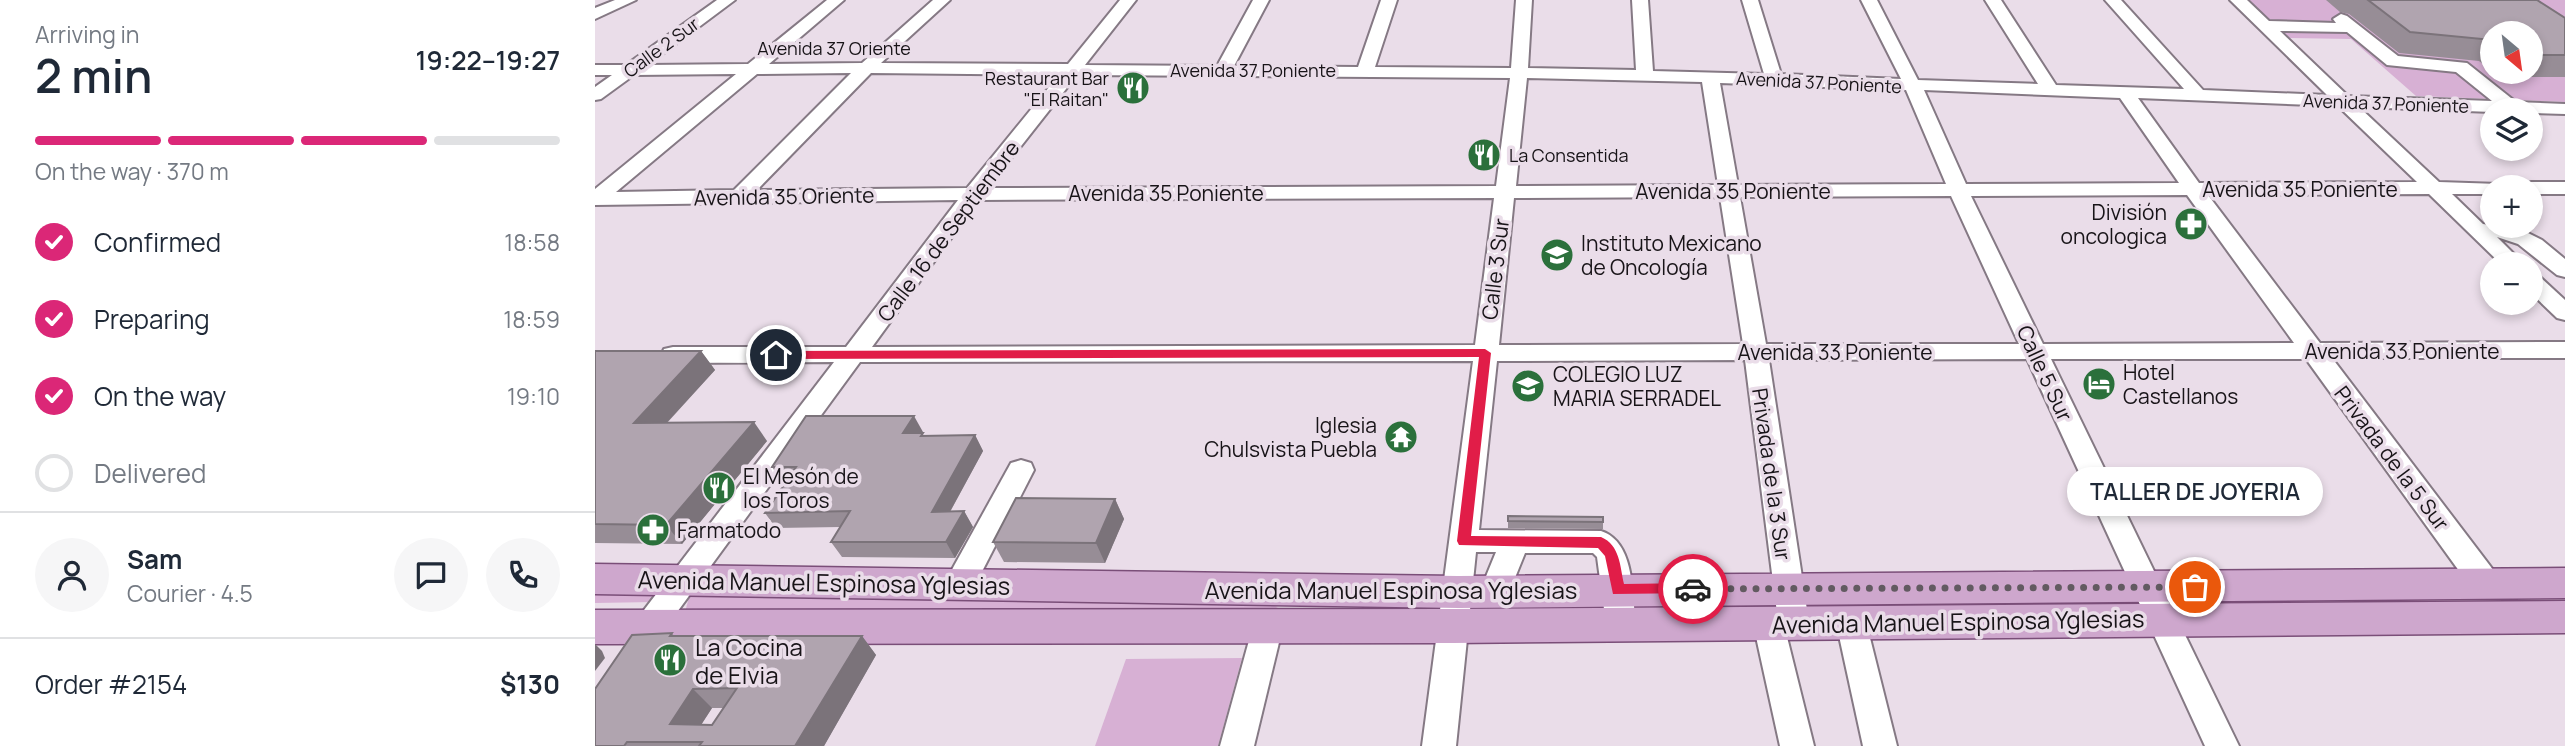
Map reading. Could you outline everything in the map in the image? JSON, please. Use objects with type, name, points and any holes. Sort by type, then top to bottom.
[{"type":"main road","name":"Avenida Manuel Espinosa Yglesias","points":[[595,579],[960,584],[1456,609],[1619,607],[1783,611],[2155,603],[2565,617]]},
{"type":"main road","name":"Avenida Manuel Espinosa Yglesias","points":[[1783,611],[1851,622],[2486,584],[2565,583]]},
{"type":"main road","name":"Avenida Manuel Espinosa Yglesias","points":[[595,627],[1268,626],[1456,609],[1495,591],[1619,607]]},
{"type":"street","name":"Calle 2 Sur","points":[[595,95],[727,0]]},
{"type":"street","points":[[595,199],[835,0]]},
{"type":"street","points":[[739,197],[866,68],[941,0]]},
{"type":"street","name":"Calle 16 de Septiembre","points":[[626,658],[973,194],[1128,0]]},
{"type":"street","points":[[1223,70],[1261,0]]},
{"type":"street","points":[[1364,71],[1389,0]]},
{"type":"street","name":"Calle 3 Sur","points":[[1439,746],[1519,73],[1524,0]]},
{"type":"street","points":[[1640,0],[1645,75]]},
{"type":"street","points":[[1750,0],[1774,80]]},
{"type":"street","name":"Calle 5 Sur","points":[[1869,0],[1913,86],[1959,191],[2221,746]]},
{"type":"street","points":[[1993,0],[2051,91]]},
{"type":"street","points":[[2113,0],[2199,96]]},
{"type":"street","points":[[2238,0],[2500,252]]},
{"type":"street","points":[[595,14],[624,1]]},
{"type":"street","points":[[2265,26],[2341,24],[2393,61],[2461,66],[2500,98]]},
{"type":"street","name":"Avenida 37 Oriente","points":[[595,70],[1074,69]]},
{"type":"street","name":"Avenida 37 Poniente","points":[[1074,69],[1645,75],[2480,106]]},
{"type":"street","name":"Privada de la 3 Sur","points":[[1710,77],[1756,352],[1797,746]]},
{"type":"street","name":"Privada de la 5 Sur","points":[[2126,94],[2312,351],[2486,584]]},
{"type":"street","name":"Avenida 37 Poniente","points":[[2543,110],[2562,111]]},
{"type":"street","name":"Avenida 35 Poniente","points":[[973,194],[2480,188]]},
{"type":"street","points":[[2543,188],[2565,188]]},
{"type":"street","name":"Avenida 35 Oriente","points":[[595,199],[973,194]]},
{"type":"street","points":[[2477,230],[2503,230],[2519,234],[2565,271]]},
{"type":"street","points":[[2543,281],[2565,281]]},
{"type":"street","points":[[2543,292],[2565,313]]},
{"type":"street","name":"Avenida 33 Poniente","points":[[649,355],[2565,350]]},
{"type":"street","points":[[960,584],[1021,470]]},
{"type":"street","points":[[1464,541],[1601,542],[1611,554],[1619,607]]},
{"type":"street","points":[[1495,591],[1514,541]]},
{"type":"street","points":[[1851,622],[1880,746]]},
{"type":"street","points":[[1237,746],[1268,626]]},
{"type":"shaded area","points":[[2248,0],[2565,0],[2565,102],[2543,101],[2543,98],[2416,96],[2351,39],[2290,38]]},
{"type":"shaded area","points":[[670,581],[654,602],[595,603],[595,582]]},
{"type":"shaded area","points":[[707,585],[1262,602],[1278,607],[1260,616],[684,616],[689,597]]},
{"type":"shaded area","points":[[1242,658],[1218,746],[1095,746],[1126,659]]},
{"type":"building","points":[[2368,0],[2537,0],[2565,18],[2565,55],[2543,55],[2543,21],[2480,21],[2480,39],[2410,32]]},
{"type":"building","points":[[595,351],[701,351],[634,423],[754,422],[666,525],[595,524]]},
{"type":"building","points":[[806,416],[914,416],[903,433],[923,433],[921,436],[975,435],[932,512],[964,511],[946,542],[831,542],[850,511],[765,513],[796,467],[772,467]]},
{"type":"building","points":[[1016,498],[1115,499],[1096,543],[993,542]]},
{"type":"building","points":[[1508,516],[1603,517],[1603,522],[1508,521]]},
{"type":"building","points":[[672,633],[670,636],[862,636],[795,746],[699,746],[702,742],[627,742],[624,746],[595,746],[595,689],[632,635]],"holes":[[[737,688],[712,725],[670,724],[693,689]]]},
{"type":"way so far","points":[[1693,589],[2195,587]]},
{"type":"place","name":"Restaurant Bar \"El Raitan\"","points":[[1133,88]]},
{"type":"place","name":"La Consentida","points":[[1484,155]]},
{"type":"place","name":"División oncologica","points":[[2191,224]]},
{"type":"place","name":"Instituto Mexicano de Oncología","points":[[1557,255]]},
{"type":"place","name":"Hotel Castellanos","points":[[2099,384]]},
{"type":"place","name":"COLEGIO LUZ MARIA SERRADEL","points":[[1528,386]]},
{"type":"place","name":"Iglesia Chulsvista Puebla","points":[[1401,437]]},
{"type":"place","name":"El Mesón de los Toros","points":[[719,488]]},
{"type":"place","name":"Farmatodo","points":[[653,530]]},
{"type":"place","name":"TALLER DE JOYERIA","points":[[2195,587]]},
{"type":"place","name":"La Cocina de Elvia","points":[[670,660]]},
{"type":"route","points":[[776,355],[1485,353],[1464,541],[1601,542],[1608,547],[1611,554],[1618,590],[1693,589]]}]
